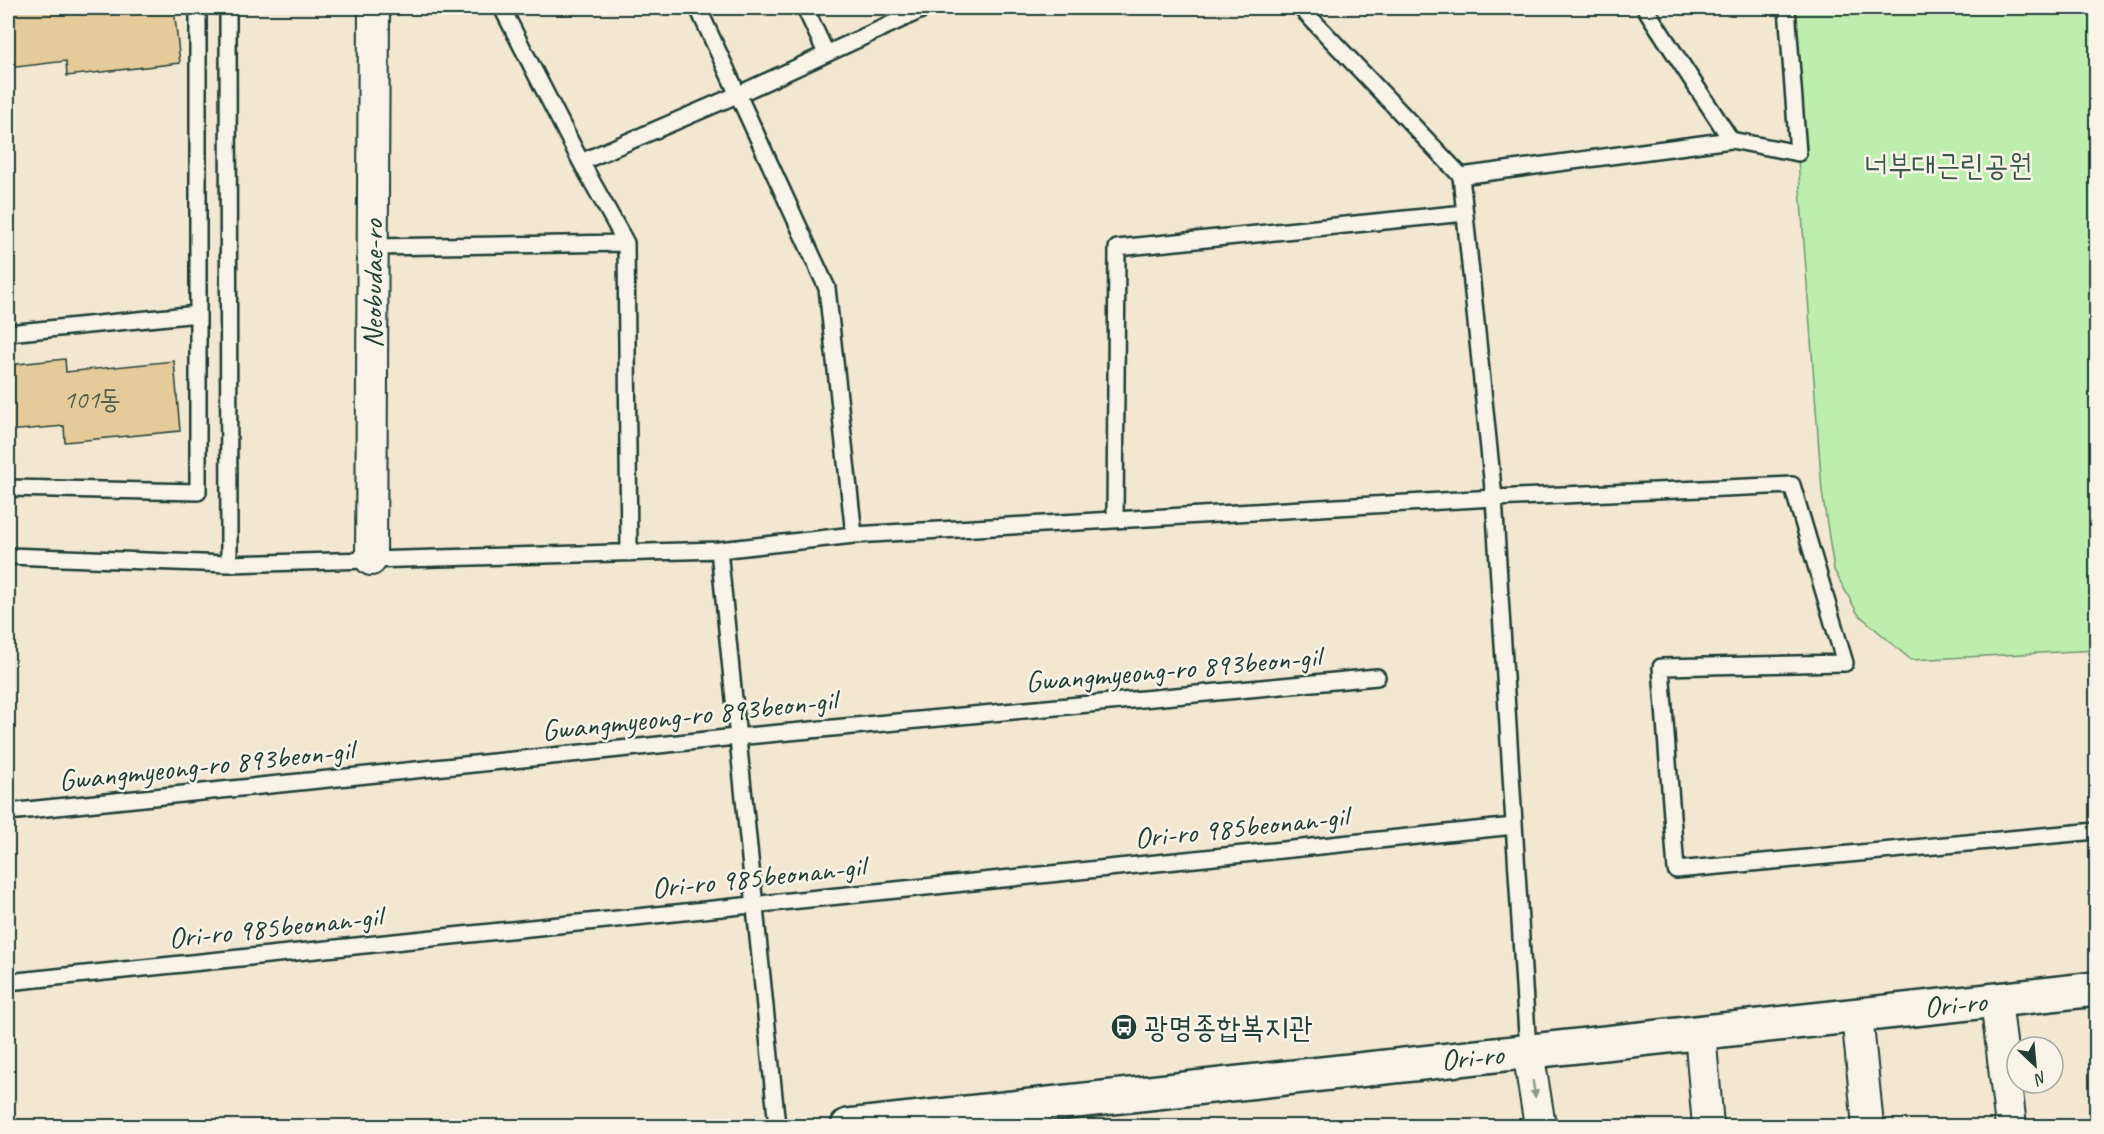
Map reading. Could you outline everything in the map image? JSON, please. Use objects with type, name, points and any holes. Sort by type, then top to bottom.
[{"type":"main road","name":"Ori-ro","points":[[848,1126],[986,1119],[1528,1051],[2097,989]]},
{"type":"street","name":"Neobudae-ro","points":[[371,560],[374,8]]},
{"type":"street","points":[[1996,1000],[2011,1126]]},
{"type":"street","points":[[1857,1015],[1868,1126]]},
{"type":"street","points":[[1700,1033],[1708,1126]]},
{"type":"street","points":[[1528,1051],[1540,1126]]},
{"type":"lane","points":[[8,488],[198,492],[198,8]]},
{"type":"lane","points":[[228,8],[229,564]]},
{"type":"lane","points":[[502,8],[581,162],[626,243],[629,553]]},
{"type":"lane","points":[[698,8],[827,288],[854,535]]},
{"type":"lane","points":[[805,8],[826,53]]},
{"type":"lane","points":[[581,162],[739,94],[926,8]]},
{"type":"lane","points":[[1301,8],[1461,176],[1494,498],[1528,1051]]},
{"type":"lane","points":[[1645,8],[1731,140]]},
{"type":"lane","points":[[1461,176],[1731,140],[1798,153],[1788,8]]},
{"type":"lane","points":[[1115,520],[1117,248],[1466,213]]},
{"type":"lane","points":[[373,247],[626,243]]},
{"type":"lane","points":[[8,333],[198,314]]},
{"type":"lane","points":[[8,556],[229,564],[719,550],[854,535],[1494,498],[1792,485],[1845,663],[1661,667],[1676,870],[2097,831]]},
{"type":"lane","points":[[719,550],[736,737],[777,1126]]},
{"type":"lane","name":"Gwangmyeong-ro 893beon-gil","points":[[8,812],[736,737],[1377,678]]},
{"type":"lane","name":"Ori-ro 985beonan-gil","points":[[8,982],[1514,826]]},
{"type":"green space","name":"너부대근린공원","points":[[1787,8],[2096,8],[2096,650],[1911,660],[1858,614],[1834,570],[1822,491]]},
{"type":"building","points":[[8,8],[174,8],[180,63],[67,76],[66,61],[8,68]]},
{"type":"building","points":[[65,359],[66,372],[174,361],[180,431],[65,442],[64,426],[8,431],[8,365]]},
{"type":"place","name":"광명종합복지관","points":[[1124,1027]]}]
